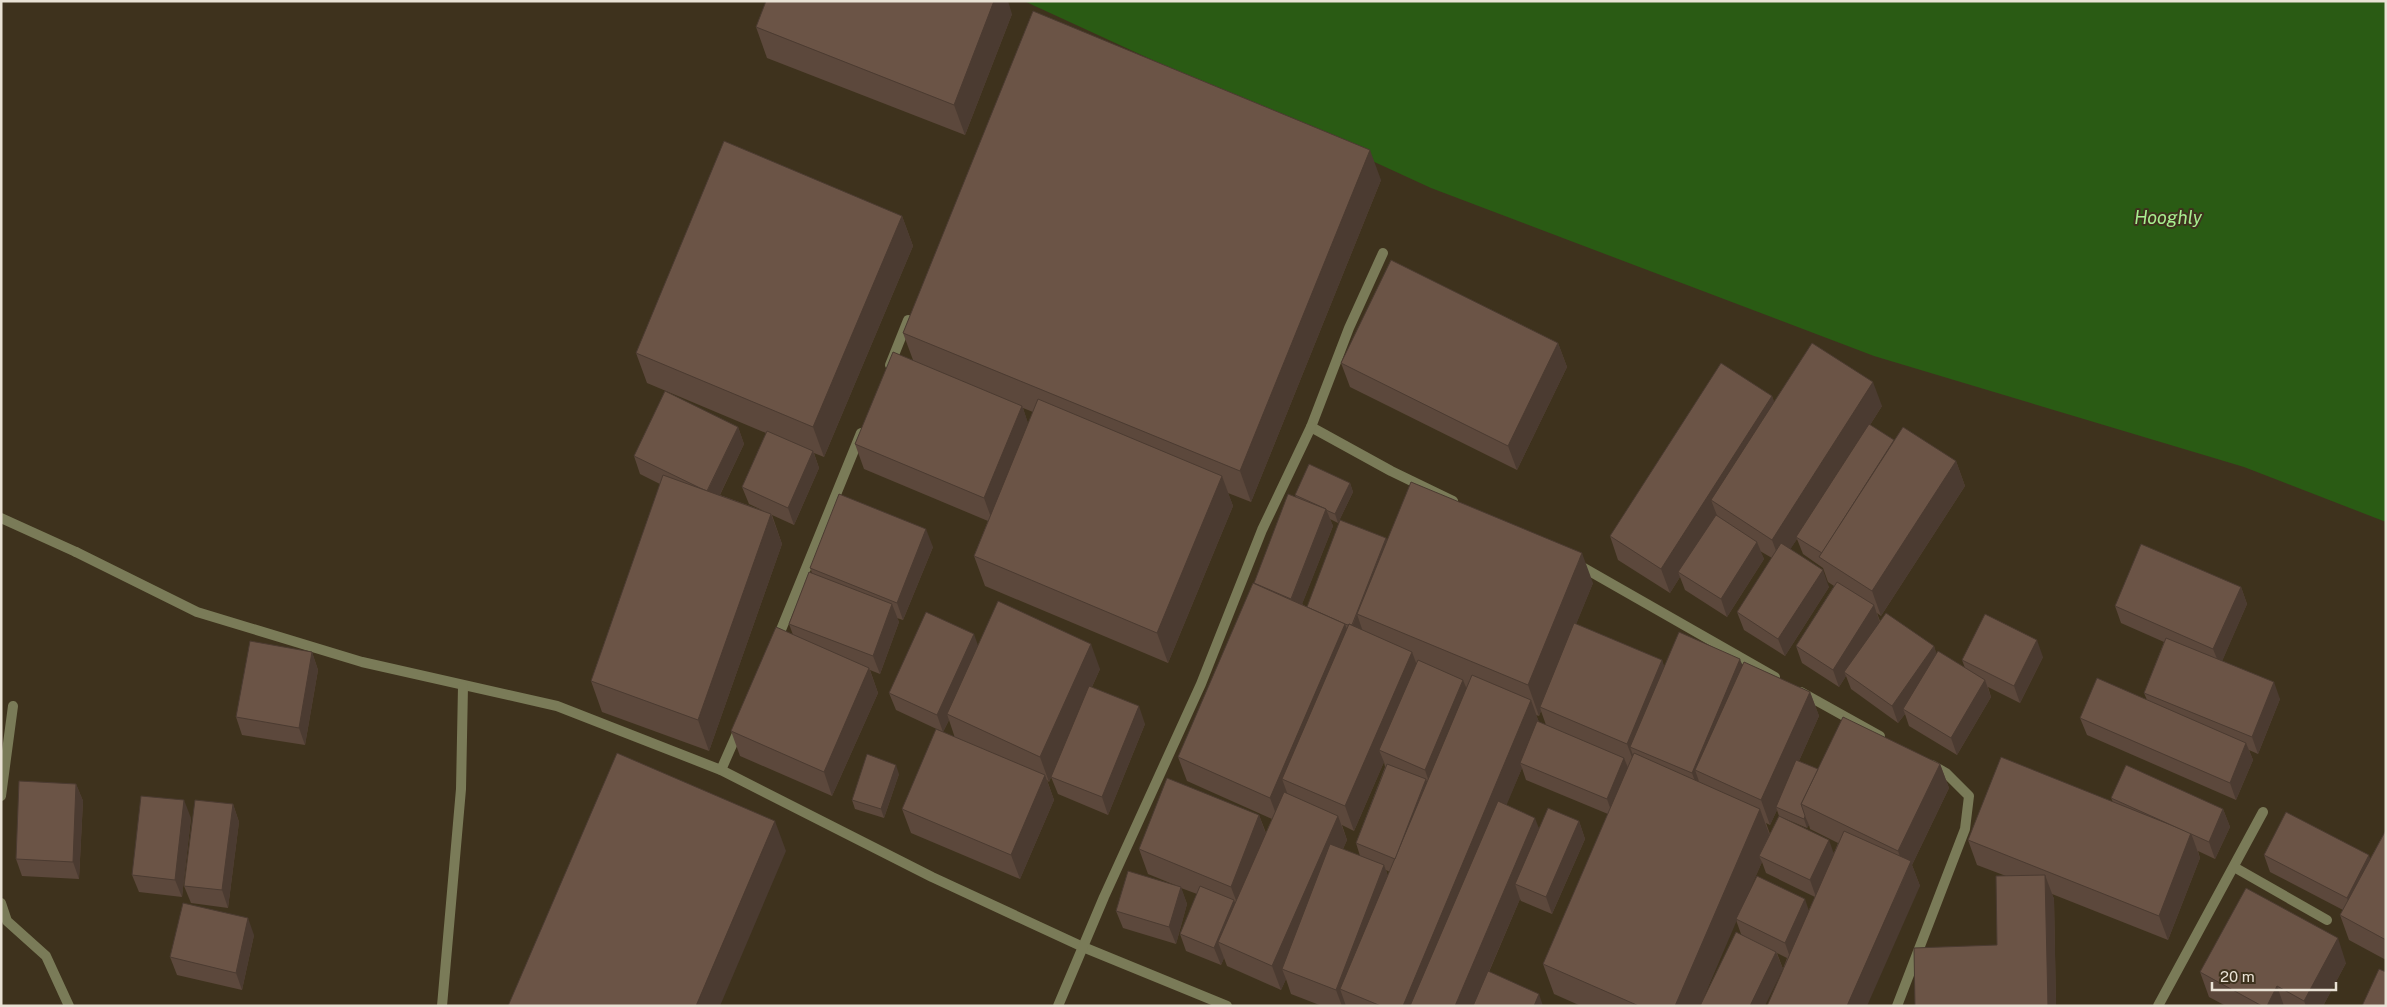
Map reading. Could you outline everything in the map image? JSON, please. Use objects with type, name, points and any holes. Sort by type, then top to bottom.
[{"type":"street","points":[[1058,1006],[1201,684],[1262,530],[1311,427],[1349,328],[1383,254]]},
{"type":"street","points":[[887,371],[914,307]]},
{"type":"street","points":[[772,655],[864,427]]},
{"type":"street","points":[[1311,427],[1391,471],[1462,505]]},
{"type":"street","points":[[1,518],[76,552],[197,612],[362,662],[557,706],[721,770],[932,877],[1083,947],[1227,1006]]},
{"type":"street","points":[[1564,557],[1886,739]]},
{"type":"street","points":[[442,1006],[460,789],[463,686]]},
{"type":"street","points":[[1,796],[13,706]]},
{"type":"street","points":[[721,770],[745,717]]},
{"type":"street","points":[[1897,1006],[1965,828],[1969,796],[1946,773],[1921,758]]},
{"type":"street","points":[[2158,1006],[2263,812]]},
{"type":"street","points":[[2234,867],[2327,920]]},
{"type":"street","points":[[1,903],[7,921],[46,956],[69,1006]]},
{"type":"water","name":"Hooghly","points":[[1024,1],[2386,1],[2386,522],[2244,467],[1874,356],[1431,188]]},
{"type":"building","points":[[766,1],[994,1],[954,105],[756,27]]},
{"type":"building","points":[[1033,11],[1370,150],[1240,471],[903,333]]},
{"type":"building","points":[[724,141],[902,216],[813,427],[636,353]]},
{"type":"building","points":[[1391,260],[1558,343],[1508,446],[1341,363]]},
{"type":"building","points":[[1812,343],[1873,382],[1772,540],[1711,500]]},
{"type":"building","points":[[893,352],[1022,406],[984,498],[855,444]]},
{"type":"building","points":[[1721,363],[1772,396],[1661,569],[1610,536]]},
{"type":"building","points":[[665,391],[738,427],[707,491],[634,456]]},
{"type":"building","points":[[1038,399],[1222,476],[1157,633],[974,556]]},
{"type":"building","points":[[1869,424],[1894,440],[1822,553],[1796,537]]},
{"type":"building","points":[[1903,427],[1956,461],[1872,591],[1819,557]]},
{"type":"building","points":[[767,431],[813,451],[788,508],[742,487]]},
{"type":"building","points":[[1309,464],[1350,483],[1335,514],[1295,495]]},
{"type":"building","points":[[663,475],[771,514],[698,720],[591,681]]},
{"type":"building","points":[[1411,482],[1582,553],[1528,685],[1357,614]]},
{"type":"building","points":[[839,494],[926,529],[897,603],[810,568]]},
{"type":"building","points":[[1288,494],[1326,509],[1291,599],[1254,583]]},
{"type":"building","points":[[1716,515],[1757,542],[1721,599],[1678,572]]},
{"type":"building","points":[[1340,520],[1386,538],[1352,625],[1345,624],[1307,607]]},
{"type":"building","points":[[1781,543],[1823,570],[1778,639],[1737,612]]},
{"type":"building","points":[[2141,544],[2241,587],[2213,649],[2115,606]]},
{"type":"building","points":[[809,572],[892,604],[873,656],[789,624]]},
{"type":"building","points":[[1837,582],[1874,605],[1833,670],[1796,646]]},
{"type":"building","points":[[1253,583],[1345,624],[1270,798],[1178,757]]},
{"type":"building","points":[[998,601],[1091,644],[1040,757],[947,714]]},
{"type":"building","points":[[926,612],[974,634],[937,715],[889,693]]},
{"type":"building","points":[[1886,613],[1934,646],[1892,706],[1844,672]]},
{"type":"building","points":[[1985,614],[2037,640],[2014,686],[1962,660]]},
{"type":"building","points":[[1574,623],[1662,660],[1627,744],[1540,707]]},
{"type":"building","points":[[1349,624],[1412,652],[1345,806],[1282,779]]},
{"type":"building","points":[[776,627],[869,668],[824,772],[731,731]]},
{"type":"building","points":[[1679,632],[1740,659],[1692,773],[1630,747]]},
{"type":"building","points":[[2166,638],[2274,682],[2252,737],[2144,693]]},
{"type":"building","points":[[250,641],[312,652],[299,728],[236,717]]},
{"type":"building","points":[[1938,651],[1985,680],[1951,738],[1903,709]]},
{"type":"building","points":[[1418,660],[1463,680],[1425,770],[1379,750]]},
{"type":"building","points":[[1744,662],[1810,692],[1761,800],[1695,770]]},
{"type":"building","points":[[1472,675],[1531,700],[1403,1006],[1381,1006],[1340,989]]},
{"type":"building","points":[[2097,678],[2246,743],[2230,783],[2080,718]]},
{"type":"building","points":[[1089,686],[1139,706],[1102,797],[1051,777]]},
{"type":"building","points":[[1843,717],[1940,764],[1898,851],[1801,804]]},
{"type":"building","points":[[1537,721],[1624,758],[1607,799],[1520,763]]},
{"type":"building","points":[[936,729],[1045,775],[1011,855],[902,809]]},
{"type":"building","points":[[617,753],[775,821],[696,1006],[508,1006]]},
{"type":"building","points":[[1634,753],[1760,809],[1675,1006],[1639,1006],[1543,964]]},
{"type":"building","points":[[867,754],[896,765],[881,809],[852,800]]},
{"type":"building","points":[[2001,757],[2191,833],[2159,916],[1968,840]]},
{"type":"building","points":[[1796,760],[1818,769],[1801,804],[1805,816],[1804,819],[1776,807]]},
{"type":"building","points":[[1387,764],[1426,779],[1395,859],[1356,843]]},
{"type":"building","points":[[2126,765],[2223,809],[2209,842],[2111,798]]},
{"type":"building","points":[[1167,778],[1259,815],[1231,887],[1139,849]]},
{"type":"building","points":[[19,781],[76,784],[73,862],[16,859]]},
{"type":"building","points":[[1284,792],[1338,816],[1272,966],[1218,942]]},
{"type":"building","points":[[141,796],[184,800],[175,880],[132,875]]},
{"type":"building","points":[[195,800],[233,804],[222,890],[184,886]]},
{"type":"building","points":[[1498,801],[1535,818],[1455,1006],[1410,1006]]},
{"type":"building","points":[[1548,808],[1579,821],[1546,897],[1515,884]]},
{"type":"building","points":[[2286,812],[2369,855],[2347,898],[2264,855]]},
{"type":"building","points":[[1779,816],[1829,840],[1810,880],[1759,856]]},
{"type":"building","points":[[2386,830],[2386,940],[2340,915]]},
{"type":"building","points":[[1844,831],[1911,861],[1847,1006],[1767,1006]]},
{"type":"building","points":[[1330,844],[1384,865],[1336,990],[1282,969]]},
{"type":"building","points":[[1128,871],[1181,887],[1169,927],[1116,911]]},
{"type":"building","points":[[2045,875],[2048,1006],[1915,1006],[1914,948],[1997,945],[1996,876]]},
{"type":"building","points":[[1757,876],[1805,899],[1785,943],[1736,919]]},
{"type":"building","points":[[1200,886],[1234,900],[1214,948],[1180,934]]},
{"type":"building","points":[[2246,888],[2338,938],[2304,1001],[2277,986],[2267,1006],[2262,1006],[2200,972]]},
{"type":"building","points":[[183,903],[248,918],[236,973],[170,957]]},
{"type":"building","points":[[1736,932],[1776,952],[1750,1006],[1700,1006]]},
{"type":"building","points":[[2379,969],[2386,972],[2386,1006],[2362,1006]]},
{"type":"building","points":[[1488,971],[1539,994],[1534,1006],[1473,1006]]}]
